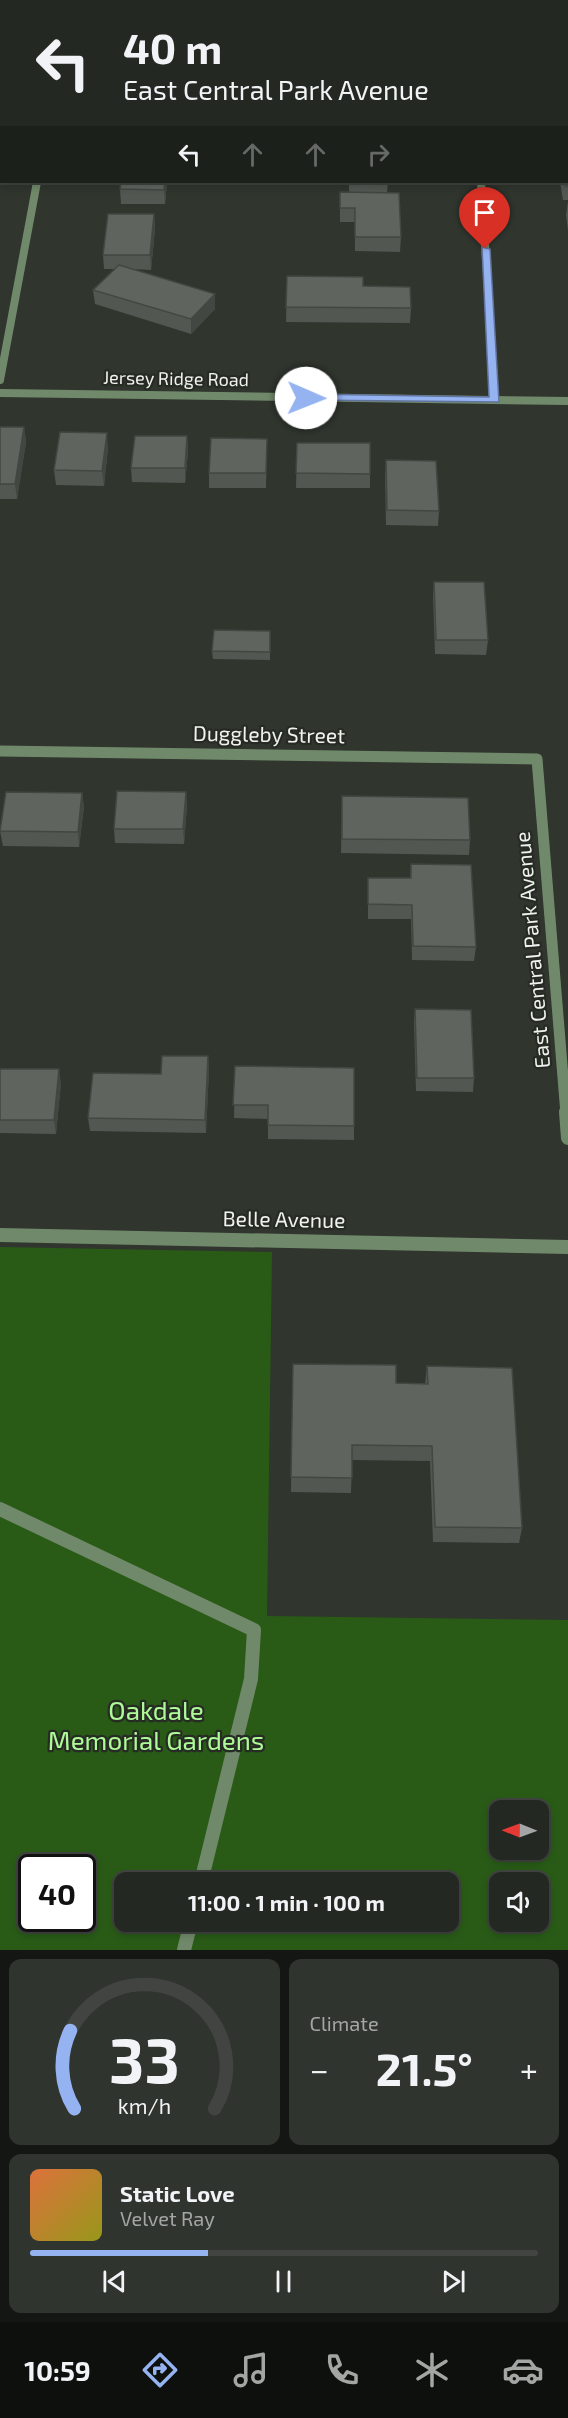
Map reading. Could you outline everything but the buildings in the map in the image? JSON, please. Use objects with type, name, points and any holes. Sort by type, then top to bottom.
[{"type":"street","points":[[0,380],[36,183]]},
{"type":"street","points":[[481,183],[495,400]]},
{"type":"street","name":"Jersey Ridge Road","points":[[0,393],[568,401]]},
{"type":"street","name":"Duggleby Street","points":[[0,751],[537,759]]},
{"type":"street","name":"East Central Park Avenue","points":[[537,759],[568,1138]]},
{"type":"street","name":"Belle Avenue","points":[[0,1235],[568,1247]]},
{"type":"street","points":[[0,1509],[254,1630],[251,1679],[203,1872]]},
{"type":"street","points":[[184,1950],[188,1932]]},
{"type":"green space","name":"Oakdale Memorial Gardens","points":[[0,1247],[272,1252],[267,1616],[568,1620],[568,1950],[0,1950]]},
{"type":"route","points":[[306,398],[495,400],[485,249]]}]
